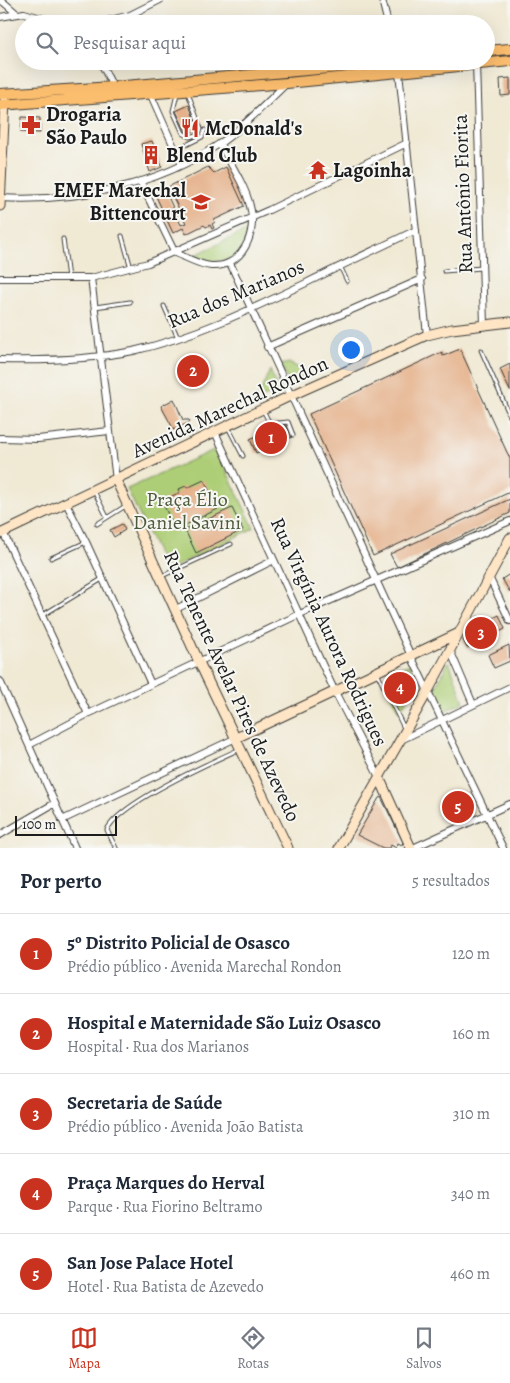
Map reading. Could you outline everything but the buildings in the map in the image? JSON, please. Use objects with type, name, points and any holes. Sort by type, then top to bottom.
[{"type":"main road","points":[[495,50],[510,49]]},
{"type":"main road","points":[[495,61],[510,60]]},
{"type":"main road","points":[[0,201],[2,94],[326,70]]},
{"type":"main road","points":[[3,105],[287,83],[365,70]]},
{"type":"main road","name":"Avenida Marechal Rondon","points":[[1,533],[290,396],[427,335],[510,322]]},
{"type":"main road","name":"Rua Tenente Avelar Pires de Azevedo","points":[[116,480],[199,662],[288,848]]},
{"type":"main road","points":[[339,848],[460,633],[510,538]]},
{"type":"main road","points":[[236,738],[412,658],[460,633]]},
{"type":"main road","name":"Rua Virgínia Aurora Rodrigues","points":[[379,777],[412,848]]},
{"type":"street","points":[[1,0],[16,13]]},
{"type":"street","points":[[130,15],[160,0]]},
{"type":"street","points":[[382,0],[386,15]]},
{"type":"street","points":[[0,17],[16,13],[33,15]]},
{"type":"street","points":[[104,70],[113,87]]},
{"type":"street","points":[[401,70],[407,144],[427,335]]},
{"type":"street","name":"Rua Antônio Fiorita","points":[[476,70],[484,325]]},
{"type":"street","points":[[0,201],[34,200],[80,195],[140,181],[182,165],[220,144],[287,83]]},
{"type":"street","points":[[150,93],[182,165]]},
{"type":"street","points":[[140,181],[175,253],[205,265],[230,263],[238,257],[247,243],[252,217],[250,202],[220,144]]},
{"type":"street","points":[[0,278],[91,278],[131,268],[175,253],[407,144]]},
{"type":"street","name":"Rua dos Marianos","points":[[0,360],[54,360],[101,356],[132,351],[178,338],[250,310],[416,230]]},
{"type":"street","points":[[230,263],[267,347],[412,658],[503,848]]},
{"type":"street","name":"Rua Tenente Avelar Pires de Azevedo","points":[[91,278],[116,480]]},
{"type":"street","points":[[267,347],[422,279]]},
{"type":"street","points":[[0,438],[38,438],[109,431]]},
{"type":"street","name":"Rua Virgínia Aurora Rodrigues","points":[[215,432],[335,692],[379,777]]},
{"type":"street","points":[[66,503],[86,542],[150,684]]},
{"type":"street","points":[[28,745],[150,684],[300,614],[510,521]]},
{"type":"street","points":[[1,533],[88,714]]},
{"type":"street","points":[[176,608],[274,560]]},
{"type":"street","points":[[489,577],[510,621]]},
{"type":"street","points":[[450,650],[473,704]]},
{"type":"street","points":[[0,681],[3,697],[28,745],[75,848]]},
{"type":"street","points":[[400,741],[510,687]]},
{"type":"street","points":[[62,820],[100,804],[236,738]]},
{"type":"street","points":[[0,835],[54,803]]},
{"type":"street","points":[[412,848],[510,804]]},
{"type":"lane","points":[[182,91],[201,129],[196,135],[189,137],[183,133],[173,111],[182,91]]},
{"type":"lane","points":[[176,150],[202,137],[205,130]]},
{"type":"lane","points":[[122,236],[131,268]]},
{"type":"lane","points":[[63,239],[68,279]]},
{"type":"lane","points":[[340,266],[347,281]]},
{"type":"lane","points":[[444,271],[482,268]]},
{"type":"lane","points":[[95,307],[130,302]]},
{"type":"lane","points":[[164,306],[178,338]]},
{"type":"lane","points":[[481,350],[510,416]]},
{"type":"lane","points":[[262,410],[270,424],[288,422],[293,435]]},
{"type":"lane","points":[[228,426],[243,456]]},
{"type":"lane","points":[[94,490],[107,517]]},
{"type":"lane","points":[[97,524],[128,505]]},
{"type":"lane","points":[[51,558],[86,542]]},
{"type":"lane","points":[[161,576],[231,544]]},
{"type":"lane","points":[[42,616],[102,579]]},
{"type":"lane","points":[[377,673],[406,730]]},
{"type":"lane","points":[[116,848],[108,830],[111,823],[139,801],[241,748]]},
{"type":"green space","points":[[247,230],[242,249],[232,258],[209,261],[199,260],[195,255]]},
{"type":"green space","points":[[289,363],[313,375],[289,384],[281,365]]},
{"type":"green space","points":[[270,370],[278,390],[256,401]]},
{"type":"green space","name":"Praça Élio Daniel Savini","points":[[216,449],[254,528],[166,571],[127,489]]},
{"type":"green space","points":[[449,661],[464,702],[444,711],[435,688]]},
{"type":"green space","points":[[410,664],[414,678],[412,689],[399,712],[383,682],[389,673]]},
{"type":"place","name":"Drogaria São Paulo","points":[[31,125]]},
{"type":"place","name":"McDonald's","points":[[190,128]]},
{"type":"place","name":"Blend Club","points":[[151,155]]},
{"type":"place","name":"Lagoinha","points":[[318,170]]},
{"type":"place","name":"EMEF Marechal Bittencourt","points":[[201,202]]},
{"type":"place","name":"Hospital e Maternidade São Luiz Osasco","points":[[193,371]]},
{"type":"place","name":"5º Distrito Policial de Osasco","points":[[271,438]]},
{"type":"place","name":"Secretaria de Saúde","points":[[481,633]]},
{"type":"place","name":"Praça Marques do Herval","points":[[400,688]]},
{"type":"place","name":"San Jose Palace Hotel","points":[[458,807]]}]
